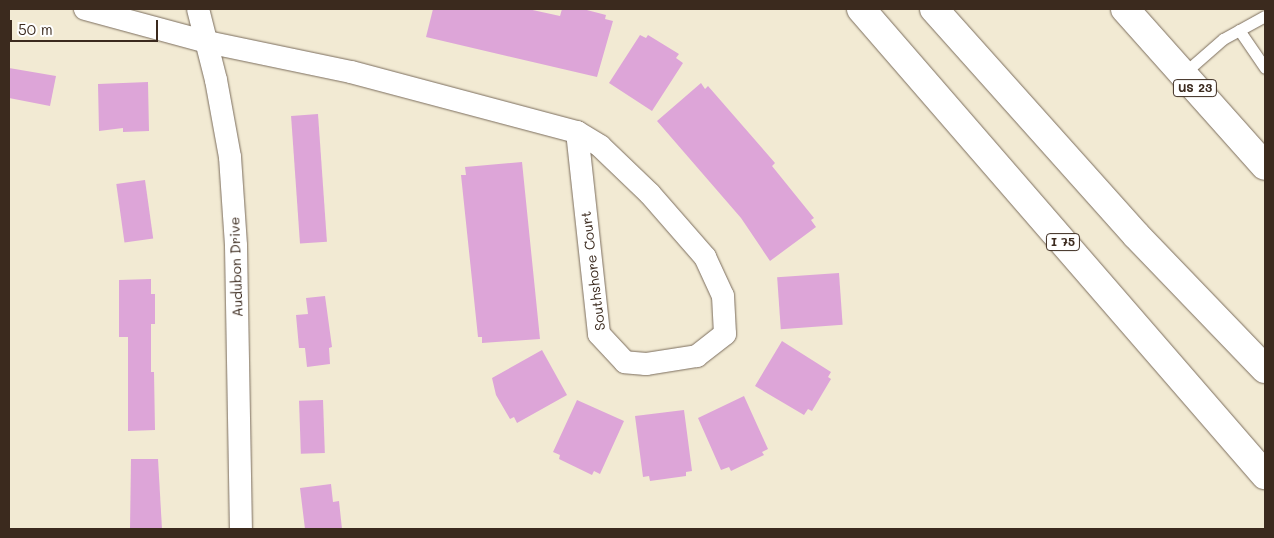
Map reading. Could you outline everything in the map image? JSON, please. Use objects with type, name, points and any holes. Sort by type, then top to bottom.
[{"type":"main road","name":"I 75","points":[[860,9],[1265,475]]},
{"type":"main road","points":[[934,9],[1136,234],[1265,369]]},
{"type":"main road","name":"US 23","points":[[1125,9],[1265,166]]},
{"type":"street","name":"Southshore Court","points":[[85,9],[207,42],[350,72],[577,132],[600,146],[650,194],[706,257],[723,296],[725,334],[697,356],[646,364],[626,362],[606,345],[599,334],[577,132]]},
{"type":"street","name":"Audubon Drive","points":[[198,9],[207,42],[230,157],[236,236],[241,529]]},
{"type":"lane","points":[[1183,74],[1223,39],[1265,16]]},
{"type":"lane","points":[[1239,30],[1265,68]]},
{"type":"building","points":[[433,9],[528,9],[560,16],[562,9],[583,9],[606,15],[605,19],[613,21],[597,77],[426,37]]},
{"type":"building","points":[[640,35],[646,38],[648,35],[679,54],[676,58],[683,63],[652,111],[609,83]]},
{"type":"building","points":[[9,68],[56,76],[50,106],[9,98]]},
{"type":"building","points":[[148,82],[149,131],[123,132],[123,128],[99,131],[98,84]]},
{"type":"building","points":[[701,83],[705,89],[708,86],[775,163],[772,166],[814,218],[811,220],[816,227],[770,261],[741,218],[657,121]]},
{"type":"building","points":[[318,114],[327,242],[300,244],[291,116]]},
{"type":"building","points":[[522,162],[540,339],[482,343],[482,337],[478,337],[461,175],[466,175],[465,167]]},
{"type":"building","points":[[145,180],[153,238],[124,242],[116,184]]},
{"type":"building","points":[[839,273],[843,325],[781,329],[777,277]]},
{"type":"building","points":[[151,279],[151,294],[155,294],[155,324],[151,324],[151,372],[154,372],[155,430],[128,431],[128,337],[119,337],[119,280]]},
{"type":"building","points":[[325,296],[332,347],[329,348],[330,364],[307,367],[305,348],[299,348],[296,315],[308,314],[306,298]]},
{"type":"building","points":[[782,341],[831,372],[828,377],[831,379],[812,411],[808,409],[804,415],[755,386]]},
{"type":"building","points":[[542,350],[567,395],[517,423],[514,417],[510,419],[496,395],[492,378]]},
{"type":"building","points":[[744,396],[768,449],[762,452],[764,455],[731,471],[729,467],[721,470],[698,418]]},
{"type":"building","points":[[323,400],[325,453],[301,454],[299,401]]},
{"type":"building","points":[[577,400],[624,421],[600,474],[594,471],[592,475],[559,459],[560,455],[553,452]]},
{"type":"building","points":[[684,410],[692,471],[686,472],[686,476],[650,481],[649,476],[643,477],[635,416]]},
{"type":"building","points":[[131,459],[158,459],[162,529],[130,529]]},
{"type":"building","points":[[331,484],[333,502],[339,501],[342,529],[305,529],[300,488]]}]
